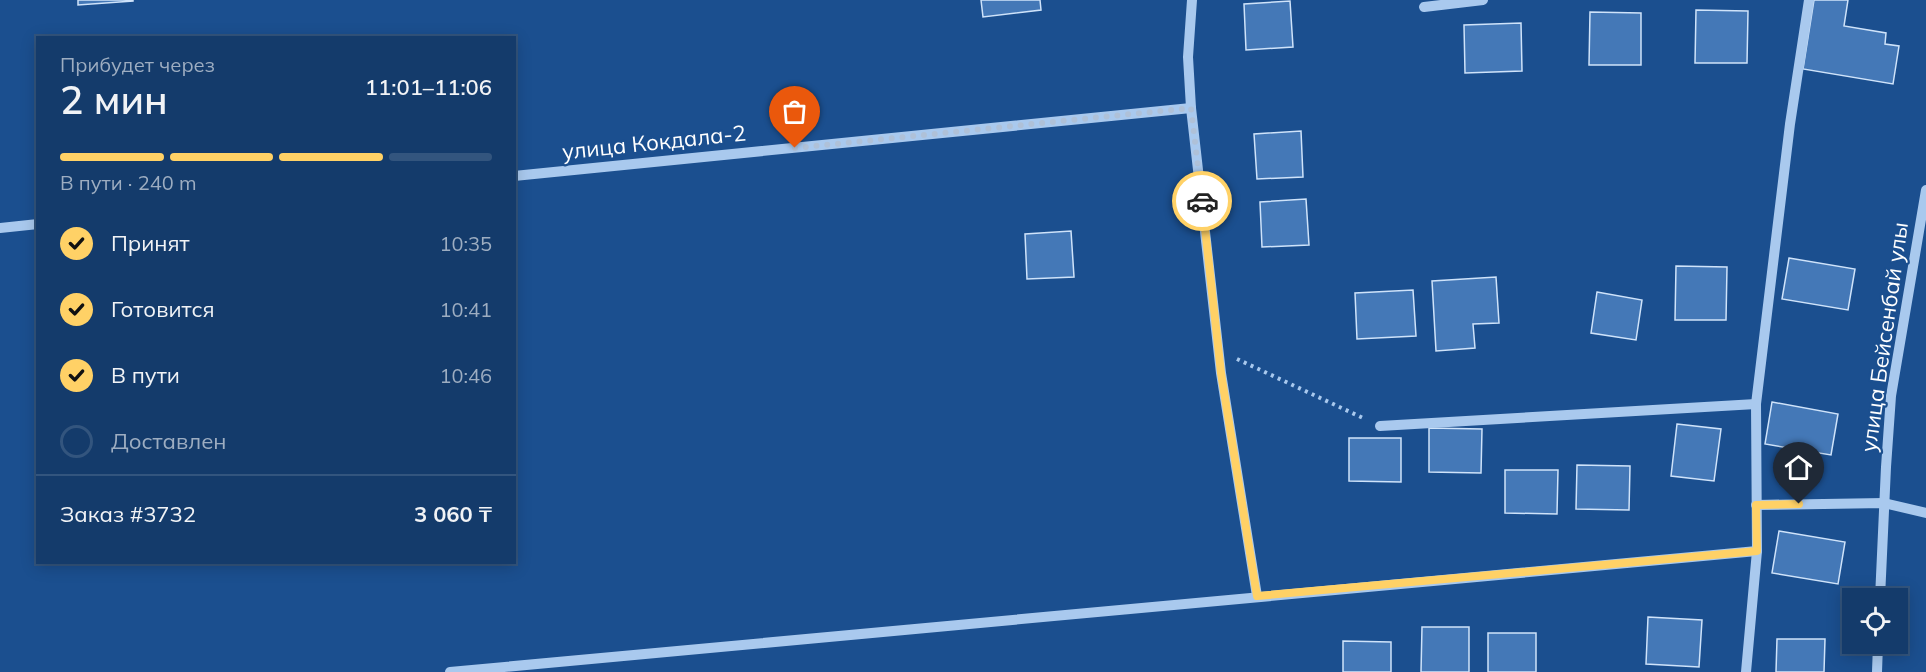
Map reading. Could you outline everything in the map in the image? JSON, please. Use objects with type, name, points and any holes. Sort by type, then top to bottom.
[{"type":"street","points":[[1192,0],[1188,57],[1191,108],[1218,350],[1257,596]]},
{"type":"street","points":[[1424,7],[1483,0]]},
{"type":"street","points":[[1746,672],[1757,551],[1756,404],[1790,124],[1809,0]]},
{"type":"street","name":"улица Кокдала-2","points":[[516,176],[1191,108]]},
{"type":"street","name":"улица Бейсенбай улы","points":[[1880,588],[1891,396],[1926,190]]},
{"type":"street","points":[[0,228],[36,224]]},
{"type":"street","points":[[1380,426],[1756,404]]},
{"type":"street","points":[[1756,505],[1884,503],[1926,513]]},
{"type":"street","points":[[450,672],[1757,551]]},
{"type":"street","points":[[1877,672],[1878,654]]},
{"type":"path","points":[[1218,350],[1380,426]]},
{"type":"building","points":[[78,0],[133,0],[133,1],[78,5]]},
{"type":"building","points":[[981,0],[1040,0],[1041,10],[983,17]]},
{"type":"building","points":[[1814,0],[1848,0],[1844,26],[1886,33],[1885,44],[1899,46],[1893,84],[1803,69]]},
{"type":"building","points":[[1290,1],[1293,47],[1246,50],[1244,4]]},
{"type":"building","points":[[1696,10],[1748,11],[1747,63],[1695,63]]},
{"type":"building","points":[[1590,12],[1641,13],[1641,65],[1589,65]]},
{"type":"building","points":[[1521,23],[1522,71],[1465,73],[1464,25]]},
{"type":"building","points":[[1301,131],[1303,177],[1257,179],[1254,134]]},
{"type":"building","points":[[1306,199],[1309,245],[1262,247],[1260,202]]},
{"type":"building","points":[[1071,231],[1074,277],[1027,279],[1025,234]]},
{"type":"building","points":[[1789,258],[1855,269],[1848,310],[1782,299]]},
{"type":"building","points":[[1676,266],[1727,267],[1726,320],[1675,320]]},
{"type":"building","points":[[1496,277],[1499,323],[1473,324],[1475,348],[1436,351],[1432,281]]},
{"type":"building","points":[[1413,290],[1416,336],[1357,339],[1355,293]]},
{"type":"building","points":[[1597,292],[1642,300],[1636,340],[1591,333]]},
{"type":"building","points":[[1772,402],[1838,414],[1831,455],[1765,444]]},
{"type":"building","points":[[1677,424],[1721,429],[1714,481],[1671,476]]},
{"type":"building","points":[[1429,428],[1482,429],[1481,473],[1429,472]]},
{"type":"building","points":[[1349,438],[1401,438],[1401,482],[1349,481]]},
{"type":"building","points":[[1577,465],[1630,466],[1629,510],[1576,509]]},
{"type":"building","points":[[1505,470],[1558,470],[1557,514],[1505,513]]},
{"type":"building","points":[[1779,531],[1845,542],[1838,584],[1772,573]]},
{"type":"building","points":[[1648,617],[1702,620],[1699,667],[1646,664]]},
{"type":"building","points":[[1422,627],[1469,627],[1469,672],[1421,672]]},
{"type":"building","points":[[1488,633],[1536,633],[1536,672],[1488,672]]},
{"type":"building","points":[[1777,639],[1825,639],[1824,672],[1776,672]]},
{"type":"building","points":[[1343,641],[1391,642],[1391,672],[1343,672]]},
{"type":"way so far","points":[[795,148],[1191,108],[1202,201]]},
{"type":"route","points":[[1202,201],[1221,373],[1257,596],[1757,551],[1756,505],[1799,504]]}]
